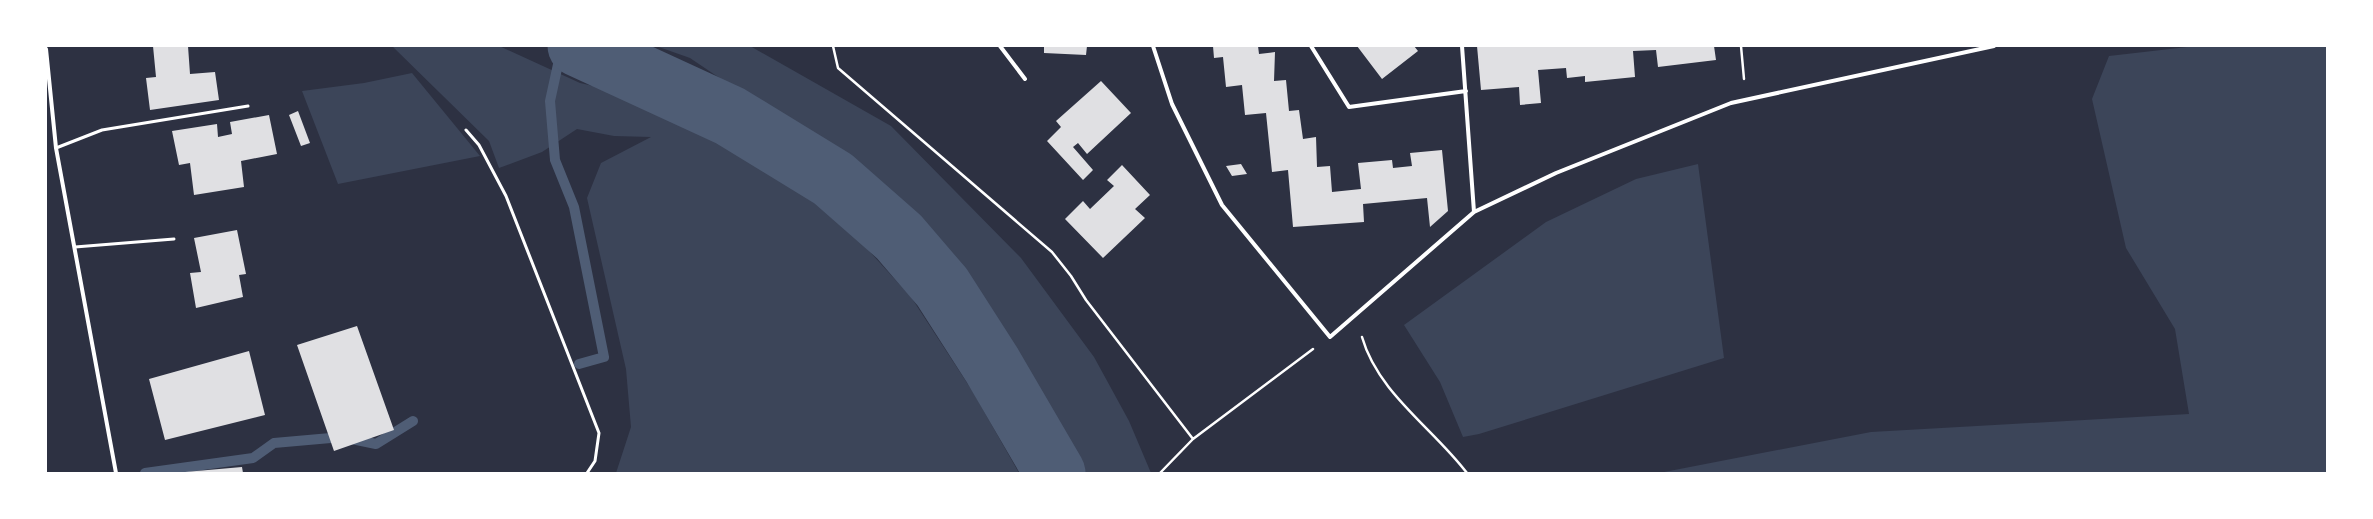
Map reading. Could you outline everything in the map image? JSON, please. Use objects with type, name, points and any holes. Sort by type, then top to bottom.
[{"type":"street","points":[[1000,46],[1024,79]]},
{"type":"street","points":[[1153,46],[1172,104],[1222,205],[1330,336],[1474,212],[1556,173],[1731,103],[1994,46]]},
{"type":"street","points":[[1312,46],[1349,107],[1466,91]]},
{"type":"street","points":[[1462,46],[1474,212]]},
{"type":"street","points":[[46,49],[56,148],[116,473]]},
{"type":"lane","points":[[56,148],[102,130],[248,106]]},
{"type":"lane","points":[[466,130],[479,145],[506,196],[599,433],[595,461],[587,473]]},
{"type":"lane","points":[[74,247],[174,239]]},
{"type":"path","points":[[833,46],[838,68],[1052,252],[1071,276],[1086,300],[1193,439]]},
{"type":"path","points":[[1741,46],[1745,100]]},
{"type":"path","points":[[1356,314],[1368,356],[1415,417],[1444,446],[1466,473]]},
{"type":"path","points":[[1160,473],[1193,439],[1330,336]]},
{"type":"shaded area","points":[[392,46],[499,46],[580,83],[687,107],[718,119],[764,147],[830,208],[911,297],[973,392],[1019,473],[616,473],[631,427],[626,369],[587,198],[601,163],[651,137],[614,136],[577,129],[542,152],[499,168],[489,141]]},
{"type":"shaded area","points":[[656,46],[750,46],[891,126],[1021,258],[1094,357],[1129,421],[1151,473],[1070,473],[1007,353],[936,247],[829,152],[690,58]]},
{"type":"shaded area","points":[[2196,46],[2327,46],[2327,473],[1659,473],[1871,432],[2189,414],[2175,329],[2126,248],[2092,99],[2109,56]]},
{"type":"shaded area","points":[[412,73],[480,156],[338,184],[302,91],[364,83]]},
{"type":"shaded area","points":[[1698,164],[1724,358],[1479,434],[1463,437],[1440,382],[1404,325],[1546,222],[1636,179]]},
{"type":"building","points":[[153,46],[188,46],[190,74],[215,72],[219,100],[150,110],[146,78],[156,77]]},
{"type":"building","points":[[1044,46],[1087,46],[1086,55],[1044,53]]},
{"type":"building","points":[[1213,46],[1258,46],[1259,54],[1275,52],[1274,81],[1286,80],[1289,111],[1299,110],[1303,139],[1316,137],[1317,167],[1330,166],[1332,192],[1361,189],[1358,163],[1392,160],[1393,168],[1412,166],[1410,153],[1442,150],[1448,211],[1430,227],[1427,198],[1363,204],[1364,222],[1293,227],[1288,170],[1272,172],[1266,113],[1245,115],[1242,85],[1226,87],[1223,57],[1214,58]]},
{"type":"building","points":[[1357,46],[1414,46],[1418,51],[1382,79]]},
{"type":"building","points":[[1477,46],[1714,46],[1716,60],[1658,67],[1656,50],[1633,51],[1635,77],[1585,82],[1585,76],[1567,78],[1566,68],[1538,70],[1541,103],[1520,105],[1519,87],[1481,90]]},
{"type":"building","points":[[1101,81],[1131,113],[1087,154],[1078,143],[1073,147],[1093,170],[1083,180],[1047,141],[1061,127],[1056,121]]},
{"type":"building","points":[[298,111],[310,143],[301,146],[289,115]]},
{"type":"building","points":[[269,115],[277,154],[241,161],[244,187],[194,195],[190,163],[179,165],[172,131],[217,124],[218,137],[232,134],[230,122]]},
{"type":"building","points":[[1241,164],[1247,174],[1232,176],[1226,166]]},
{"type":"building","points":[[1122,165],[1150,195],[1135,209],[1145,218],[1103,258],[1065,219],[1083,201],[1090,209],[1114,186],[1107,180]]},
{"type":"building","points":[[237,230],[246,274],[239,275],[243,297],[196,308],[190,273],[201,272],[194,238]]},
{"type":"building","points":[[357,326],[394,430],[334,451],[297,345]]},
{"type":"building","points":[[249,351],[265,415],[165,440],[149,379]]},
{"type":"building","points":[[242,467],[243,473],[185,473],[185,472]]},
{"type":"waterway","points":[[562,46],[550,101],[555,160],[574,207],[604,357],[579,364]]},
{"type":"waterway","points":[[578,46],[730,116],[833,179],[899,237],[942,287],[992,365],[1055,473]]},
{"type":"waterway","points":[[145,473],[253,458],[274,443],[342,437],[376,444],[413,421]]}]
